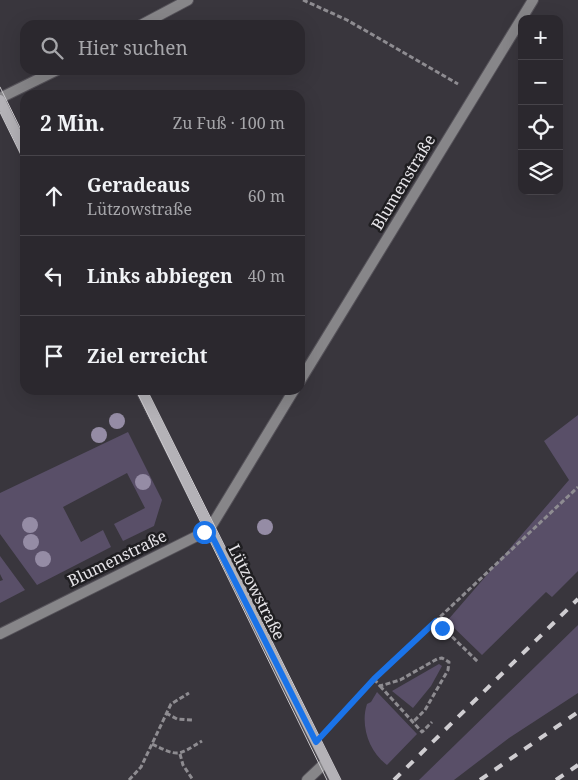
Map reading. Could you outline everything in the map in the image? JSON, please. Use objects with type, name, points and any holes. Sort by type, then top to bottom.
[{"type":"main road","points":[[0,99],[20,141]]},
{"type":"main road","name":"Lützowstraße","points":[[143,395],[335,780]]},
{"type":"street","points":[[150,20],[188,0]]},
{"type":"street","name":"Blumenstraße","points":[[305,372],[533,0]]},
{"type":"street","points":[[0,99],[47,75]]},
{"type":"street","points":[[209,530],[291,395]]},
{"type":"street","name":"Blumenstraße","points":[[0,634],[209,530]]},
{"type":"street","points":[[307,780],[326,762]]},
{"type":"path","points":[[303,0],[347,20],[458,84]]},
{"type":"path","points":[[316,742],[374,679],[578,487]]},
{"type":"path","points":[[436,621],[478,662]]},
{"type":"path","points":[[380,686],[400,680],[437,659],[442,658],[449,662],[448,670],[425,710],[413,722]]},
{"type":"path","points":[[374,679],[422,732],[432,722]]},
{"type":"path","points":[[131,779],[141,767],[172,704],[189,694]]},
{"type":"path","points":[[166,713],[177,719],[192,720]]},
{"type":"path","points":[[152,744],[173,754],[180,754],[202,741]]},
{"type":"path","points":[[180,754],[183,765],[193,780]]},
{"type":"shaded area","points":[[578,415],[578,571],[552,597],[546,592],[482,655],[447,621],[569,480],[544,441]]},
{"type":"shaded area","points":[[128,432],[162,500],[154,526],[123,541],[114,524],[145,508],[127,473],[63,507],[81,542],[103,530],[111,547],[37,585],[0,534],[0,493]]},
{"type":"shaded area","points":[[0,556],[25,590],[0,603],[0,581],[3,580],[0,574]]},
{"type":"shaded area","points":[[578,625],[578,693],[509,738],[454,780],[419,780]]},
{"type":"shaded area","points":[[439,664],[442,666],[431,686],[413,708],[392,691]]},
{"type":"shaded area","points":[[377,692],[417,734],[387,765],[375,753],[366,729],[365,712],[367,704],[371,702]]},
{"type":"tram line","points":[[0,87],[20,128]]},
{"type":"tram line","points":[[0,112],[20,153]]},
{"type":"tram line","points":[[138,395],[327,780]]},
{"type":"tram line","points":[[149,395],[341,780]]},
{"type":"railway","points":[[394,780],[578,599]]},
{"type":"railway","points":[[480,780],[578,712]]},
{"type":"railway","points":[[556,780],[578,765]]},
{"type":"route","points":[[204,532],[209,530],[316,742],[374,679],[436,621],[442,628]]}]
